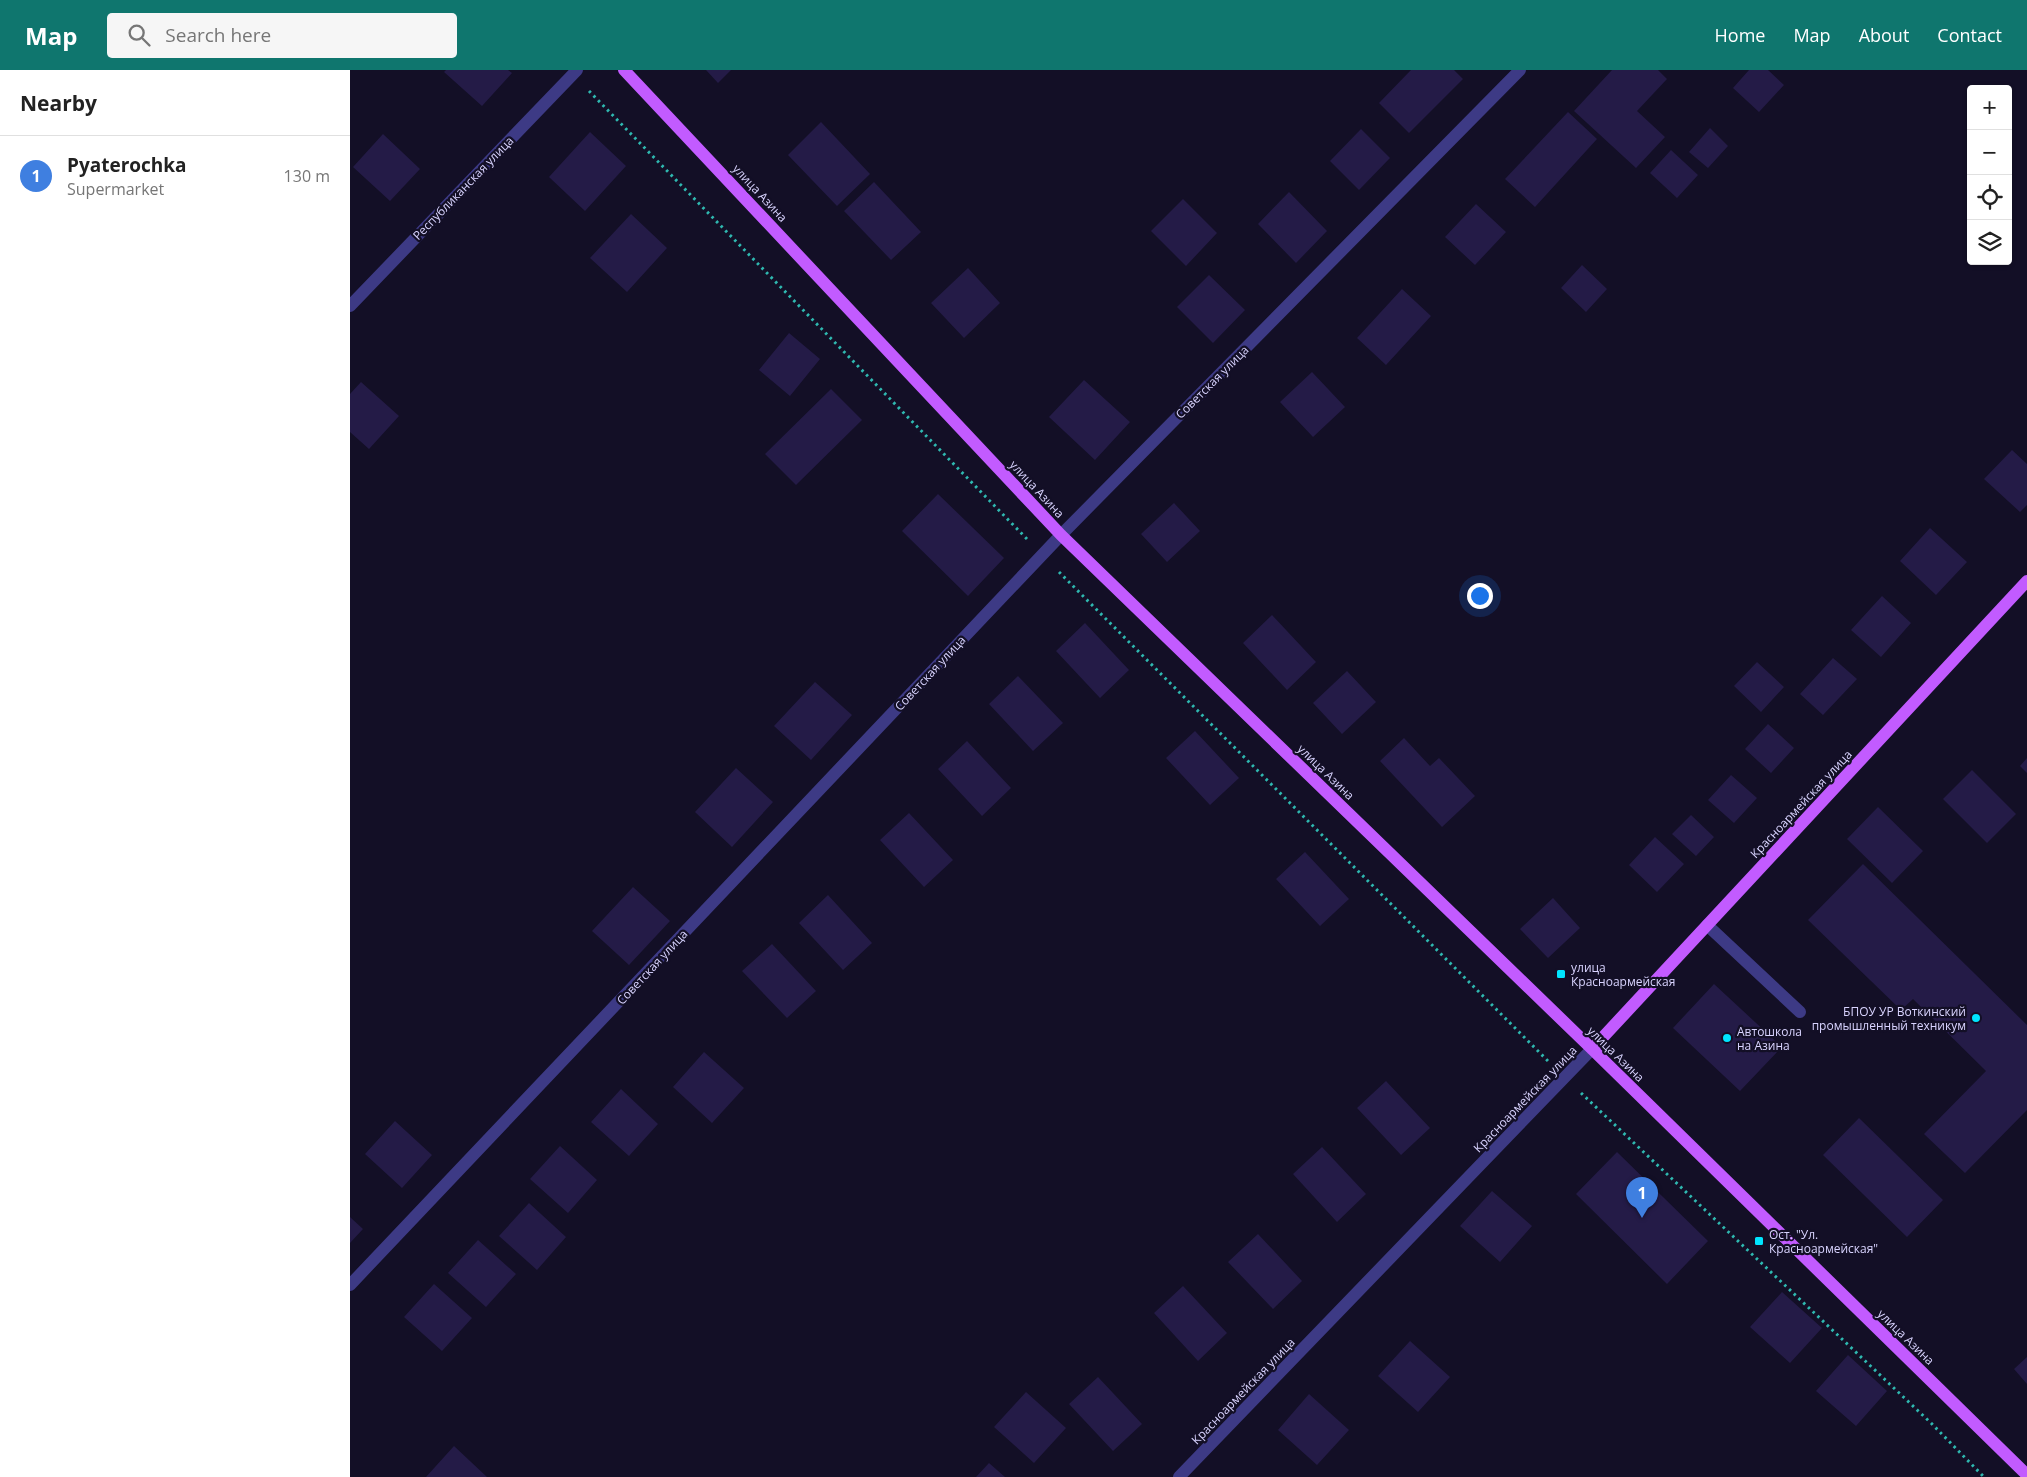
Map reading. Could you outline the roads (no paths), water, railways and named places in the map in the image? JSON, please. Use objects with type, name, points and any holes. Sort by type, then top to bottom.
[{"type":"main road","name":"улица Азина","points":[[624,70],[1061,534],[1592,1049],[2027,1475]]},
{"type":"main road","name":"Красноармейская улица","points":[[1592,1049],[2027,581]]},
{"type":"street","name":"Советская улица","points":[[350,1286],[1061,534],[1520,70]]},
{"type":"street","name":"Республиканская улица","points":[[350,306],[575,72]]},
{"type":"street","points":[[1708,925],[1800,1012]]},
{"type":"street","name":"Красноармейская улица","points":[[1179,1477],[1592,1049]]},
{"type":"place","name":"улица Красноармейская","points":[[1561,974]]},
{"type":"place","name":"БПОУ УР Воткинский промышленный техникум","points":[[1976,1018]]},
{"type":"place","name":"Автошкола на Азина","points":[[1727,1038]]},
{"type":"place","name":"Pyaterochka","points":[[1642,1218]]},
{"type":"place","name":"Ост. \"Ул. Красноармейская\"","points":[[1759,1241]]}]
